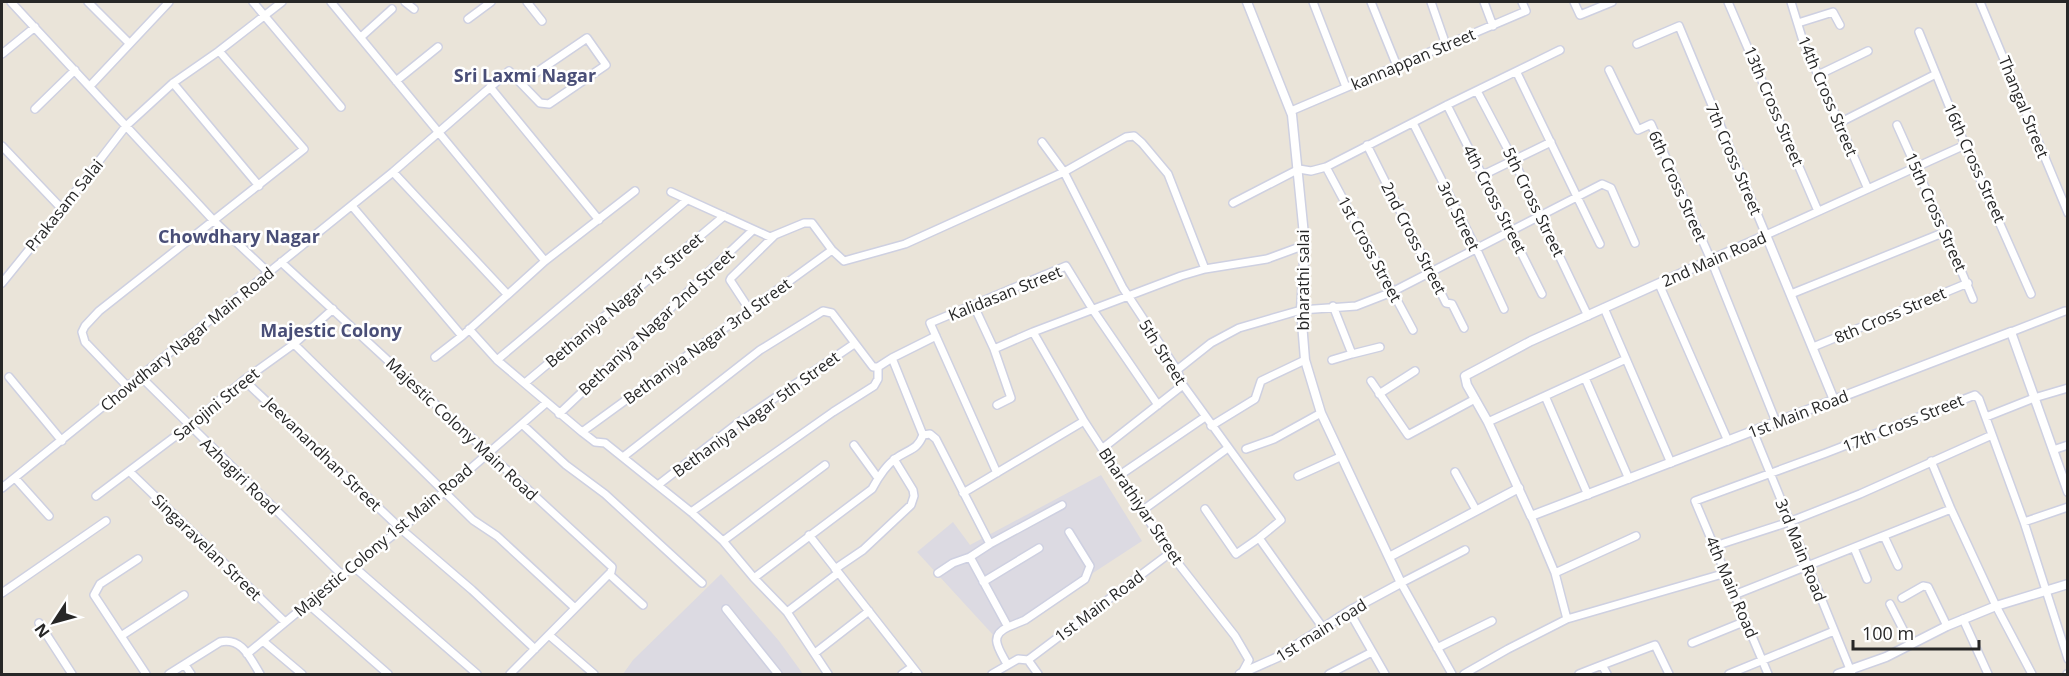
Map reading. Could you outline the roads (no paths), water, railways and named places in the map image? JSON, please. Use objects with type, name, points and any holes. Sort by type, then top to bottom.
[{"type":"street","points":[[11,2],[214,220],[269,273]]},
{"type":"street","points":[[88,2],[129,43]]},
{"type":"street","points":[[90,86],[169,2]]},
{"type":"street","points":[[253,2],[341,106]]},
{"type":"street","name":"Prakasam Salai","points":[[3,277],[62,209],[126,126],[173,83],[282,2]]},
{"type":"street","points":[[331,2],[546,261]]},
{"type":"street","points":[[405,2],[414,9]]},
{"type":"street","points":[[468,19],[491,2]]},
{"type":"street","points":[[527,2],[542,21]]},
{"type":"street","name":"bharathi salai","points":[[1247,2],[1290,111],[1299,169],[1305,245],[1301,310],[1305,360],[1321,413],[1401,583]]},
{"type":"street","points":[[1313,2],[1346,87]]},
{"type":"street","points":[[1371,2],[1397,66]]},
{"type":"street","points":[[1431,2],[1446,45]]},
{"type":"street","points":[[1484,2],[1493,26]]},
{"type":"street","name":"kannappan Street","points":[[1290,111],[1526,11],[1522,2]]},
{"type":"street","points":[[1574,2],[1580,15],[1612,2]]},
{"type":"street","name":"13th Cross Street","points":[[1728,2],[1818,211]]},
{"type":"street","name":"14th Cross Street","points":[[1791,2],[1818,75],[1868,189]]},
{"type":"street","name":"Thangal Street","points":[[1980,2],[2067,213]]},
{"type":"street","points":[[361,37],[392,9]]},
{"type":"street","points":[[1798,23],[1833,12],[1840,25]]},
{"type":"street","name":"7th Cross Street","points":[[1637,44],[1679,26],[1834,400]]},
{"type":"street","points":[[2,54],[35,27]]},
{"type":"street","name":"16th Cross Street","points":[[1919,32],[1965,145],[2031,294]]},
{"type":"street","points":[[587,38],[606,65],[549,104],[540,103],[521,83],[587,38]]},
{"type":"street","points":[[396,81],[438,46]]},
{"type":"street","points":[[127,386],[85,342],[82,332],[85,326],[99,311],[304,149],[219,51]]},
{"type":"street","points":[[1233,203],[1299,169],[1311,171],[1326,167],[1447,105],[1560,51]]},
{"type":"street","points":[[1818,75],[1868,51]]},
{"type":"street","points":[[35,109],[75,70]]},
{"type":"street","name":"6th Cross Street","points":[[1609,70],[1638,130],[1651,124],[1710,260],[1776,422]]},
{"type":"street","name":"Chowdhary Nagar Main Road","points":[[2,488],[352,206],[509,71],[521,83]]},
{"type":"street","points":[[1516,73],[1600,244]]},
{"type":"street","points":[[1839,123],[1936,74]]},
{"type":"street","points":[[173,83],[259,186]]},
{"type":"street","points":[[490,87],[599,220]]},
{"type":"street","name":"5th Cross Street","points":[[1477,91],[1541,215],[1588,316]]},
{"type":"street","name":"4th Cross Street","points":[[1447,105],[1542,294]]},
{"type":"street","name":"3rd Street","points":[[1413,123],[1504,309]]},
{"type":"street","name":"15th Cross Street","points":[[1897,125],[1946,232],[1973,299]]},
{"type":"street","points":[[671,192],[770,237],[808,222],[815,226],[832,250],[844,261],[905,244],[1064,172],[1126,137],[1134,136],[1168,174],[1205,269]]},
{"type":"street","name":"5th Street","points":[[1042,142],[1064,172],[1128,297],[1177,370],[1183,385],[1281,520],[1259,538]]},
{"type":"street","points":[[1483,175],[1551,142]]},
{"type":"street","name":"2nd Cross Street","points":[[1367,145],[1446,303],[1452,304],[1464,328]]},
{"type":"street","name":"2nd Main Road","points":[[1474,399],[1465,376],[1531,341],[1965,145]]},
{"type":"street","points":[[2,146],[62,209]]},
{"type":"street","name":"1st Cross Street","points":[[1326,167],[1413,330]]},
{"type":"street","points":[[393,172],[507,294]]},
{"type":"street","points":[[1177,370],[1211,343],[1239,328],[1301,310],[1356,306],[1392,292],[1602,184],[1608,186],[1635,243]]},
{"type":"street","points":[[435,357],[546,261],[635,191]]},
{"type":"street","points":[[497,360],[687,200]]},
{"type":"street","points":[[352,206],[462,336]]},
{"type":"street","name":"Bethaniya Nagar 1st Street","points":[[525,383],[724,216]]},
{"type":"street","name":"Bethaniya Nagar 2nd Street","points":[[559,414],[753,230]]},
{"type":"street","points":[[1791,294],[1946,232]]},
{"type":"street","points":[[749,309],[730,278],[776,235]]},
{"type":"street","points":[[994,349],[1032,332],[1205,269],[1267,259],[1305,245]]},
{"type":"street","name":"Bethaniya Nagar 3rd Street","points":[[582,432],[832,250]]},
{"type":"street","name":"Majestic Colony Main Road","points":[[281,262],[610,564],[612,567],[610,573],[643,605]]},
{"type":"street","name":"Kalidasan Street","points":[[936,336],[930,323],[1066,266],[1093,309]]},
{"type":"street","name":"8th Cross Street","points":[[1813,347],[1968,283]]},
{"type":"street","points":[[1659,284],[1728,441]]},
{"type":"street","points":[[974,306],[994,349],[1011,399],[997,405]]},
{"type":"street","points":[[1333,306],[1352,354]]},
{"type":"street","points":[[1604,308],[1671,463]]},
{"type":"street","name":"Sarojini Street","points":[[96,496],[189,426],[244,380],[294,344],[333,309]]},
{"type":"street","points":[[1093,309],[1158,405]]},
{"type":"street","points":[[623,457],[751,356],[820,312],[827,310],[832,313],[854,345],[873,367],[878,368]]},
{"type":"street","name":"1st Main Road","points":[[1531,516],[2065,311]]},
{"type":"street","points":[[469,329],[497,360],[559,414],[595,442],[605,443],[692,512],[723,542],[787,612],[828,675]]},
{"type":"street","name":"Bharathiyar Street","points":[[1032,332],[1084,420],[1170,553],[1235,636],[1249,660],[1241,674]]},
{"type":"street","points":[[2011,332],[2067,492]]},
{"type":"street","points":[[878,368],[892,358],[936,336],[997,473]]},
{"type":"street","points":[[294,344],[443,492],[473,520],[497,536],[575,608]]},
{"type":"street","name":"Bethaniya Nagar 5th Street","points":[[658,485],[738,423],[854,345]]},
{"type":"street","points":[[1332,360],[1380,347]]},
{"type":"street","points":[[754,578],[808,535],[872,489],[894,459],[919,445],[923,435],[892,358]]},
{"type":"street","points":[[1488,422],[1626,359]]},
{"type":"street","points":[[1211,426],[1255,399],[1261,381],[1305,360]]},
{"type":"street","points":[[692,512],[833,411],[874,386],[878,379],[878,368]]},
{"type":"street","points":[[1379,394],[1415,371]]},
{"type":"street","name":"Azhagiri Road","points":[[140,376],[342,575]]},
{"type":"street","points":[[9,378],[62,441]]},
{"type":"street","points":[[1585,378],[1629,478]]},
{"type":"street","name":"Jeevanandhan Street","points":[[244,380],[401,529],[472,590],[535,649]]},
{"type":"street","points":[[1371,381],[1408,435],[1474,399],[1488,422],[1531,516],[1555,573],[1568,620]]},
{"type":"street","points":[[1103,448],[1183,385]]},
{"type":"street","points":[[1986,417],[2067,388]]},
{"type":"street","points":[[1545,396],[1588,495]]},
{"type":"street","name":"17th Cross Street","points":[[1770,474],[1971,396],[1977,396],[2024,522],[2067,659]]},
{"type":"street","name":"Majestic Colony 1st Main Road","points":[[247,654],[401,529],[546,403]]},
{"type":"street","points":[[1246,449],[1274,439],[1321,413]]},
{"type":"street","points":[[1120,475],[1205,417]]},
{"type":"street","points":[[963,493],[1084,420]]},
{"type":"street","points":[[523,425],[566,465],[605,494],[702,583]]},
{"type":"street","name":"3rd Main Road","points":[[1753,431],[1851,672]]},
{"type":"street","points":[[923,435],[930,435],[936,439],[990,544]]},
{"type":"street","points":[[1715,546],[1789,522],[1860,494],[1992,435]]},
{"type":"street","points":[[2053,450],[2067,445]]},
{"type":"street","points":[[854,446],[878,478]]},
{"type":"street","points":[[1143,510],[1228,448]]},
{"type":"street","points":[[1298,476],[1340,457]]},
{"type":"street","points":[[787,612],[863,550],[911,505],[913,490],[894,459]]},
{"type":"street","points":[[1932,461],[1951,510],[1996,606],[2032,675]]},
{"type":"street","points":[[723,542],[825,465]]},
{"type":"street","name":"Singaravelan Street","points":[[130,472],[285,622]]},
{"type":"street","points":[[1455,472],[1476,510]]},
{"type":"street","name":"4th Main Road","points":[[1768,675],[1695,501],[1770,474]]},
{"type":"street","points":[[15,478],[49,516]]},
{"type":"street","points":[[1389,557],[1518,488]]},
{"type":"street","points":[[938,573],[1062,506]]},
{"type":"street","points":[[2024,522],[2067,507]]},
{"type":"street","points":[[1205,508],[1236,554],[1259,538],[1323,628]]},
{"type":"street","points":[[1734,595],[1951,510]]},
{"type":"street","points":[[2,593],[106,521]]},
{"type":"street","points":[[1007,664],[996,644],[1000,631],[1025,620],[1085,579],[1088,574],[1090,566],[1069,532]]},
{"type":"street","points":[[808,535],[918,675]]},
{"type":"street","points":[[1555,573],[1636,536]]},
{"type":"street","points":[[1884,536],[1898,566]]},
{"type":"street","points":[[1854,548],[1866,579]]},
{"type":"street","points":[[983,582],[1039,549]]},
{"type":"street","points":[[1452,675],[1401,583],[1465,550]]},
{"type":"street","name":"1st Main Road","points":[[1028,660],[1170,553]]},
{"type":"street","points":[[970,557],[1008,627]]},
{"type":"street","points":[[138,559],[100,584],[94,595],[146,675]]},
{"type":"street","points":[[353,566],[477,675]]},
{"type":"street","points":[[510,675],[610,573]]},
{"type":"street","points":[[1464,675],[1508,649],[1568,620],[1726,573]]},
{"type":"street","name":"1st main road","points":[[1241,674],[1278,657],[1349,610],[1401,583]]},
{"type":"street","points":[[1838,675],[1851,672],[1963,619],[2067,584]]},
{"type":"street","points":[[1902,598],[1923,586],[1928,587],[1947,626]]},
{"type":"street","points":[[121,636],[184,595]]},
{"type":"street","points":[[307,603],[388,675]]},
{"type":"street","points":[[1890,604],[1911,645]]},
{"type":"street","points":[[726,609],[778,675]]},
{"type":"street","points":[[1349,610],[1384,675]]},
{"type":"street","points":[[815,653],[869,611]]},
{"type":"street","points":[[1963,619],[1989,675]]},
{"type":"street","points":[[1437,648],[1492,621]]},
{"type":"street","points":[[1692,643],[1746,621]]},
{"type":"street","points":[[39,623],[72,675]]},
{"type":"street","points":[[1729,675],[1834,631]]},
{"type":"street","points":[[549,634],[594,675]]},
{"type":"street","points":[[169,675],[220,642],[229,640],[247,654],[260,675]]},
{"type":"street","points":[[263,641],[302,675]]},
{"type":"street","points":[[1579,675],[1655,645],[1669,675]]},
{"type":"street","points":[[1329,675],[1372,652]]},
{"type":"street","points":[[992,675],[1018,659],[1028,660],[1038,675]]},
{"type":"street","points":[[185,665],[191,675]]},
{"type":"street","points":[[1602,665],[1607,675]]},
{"type":"street","points":[[902,675],[912,667]]},
{"type":"district","name":"Sri Laxmi Nagar","points":[[525,76]]},
{"type":"district","name":"Chowdhary Nagar","points":[[239,237]]},
{"type":"district","name":"Majestic Colony","points":[[331,331]]}]
